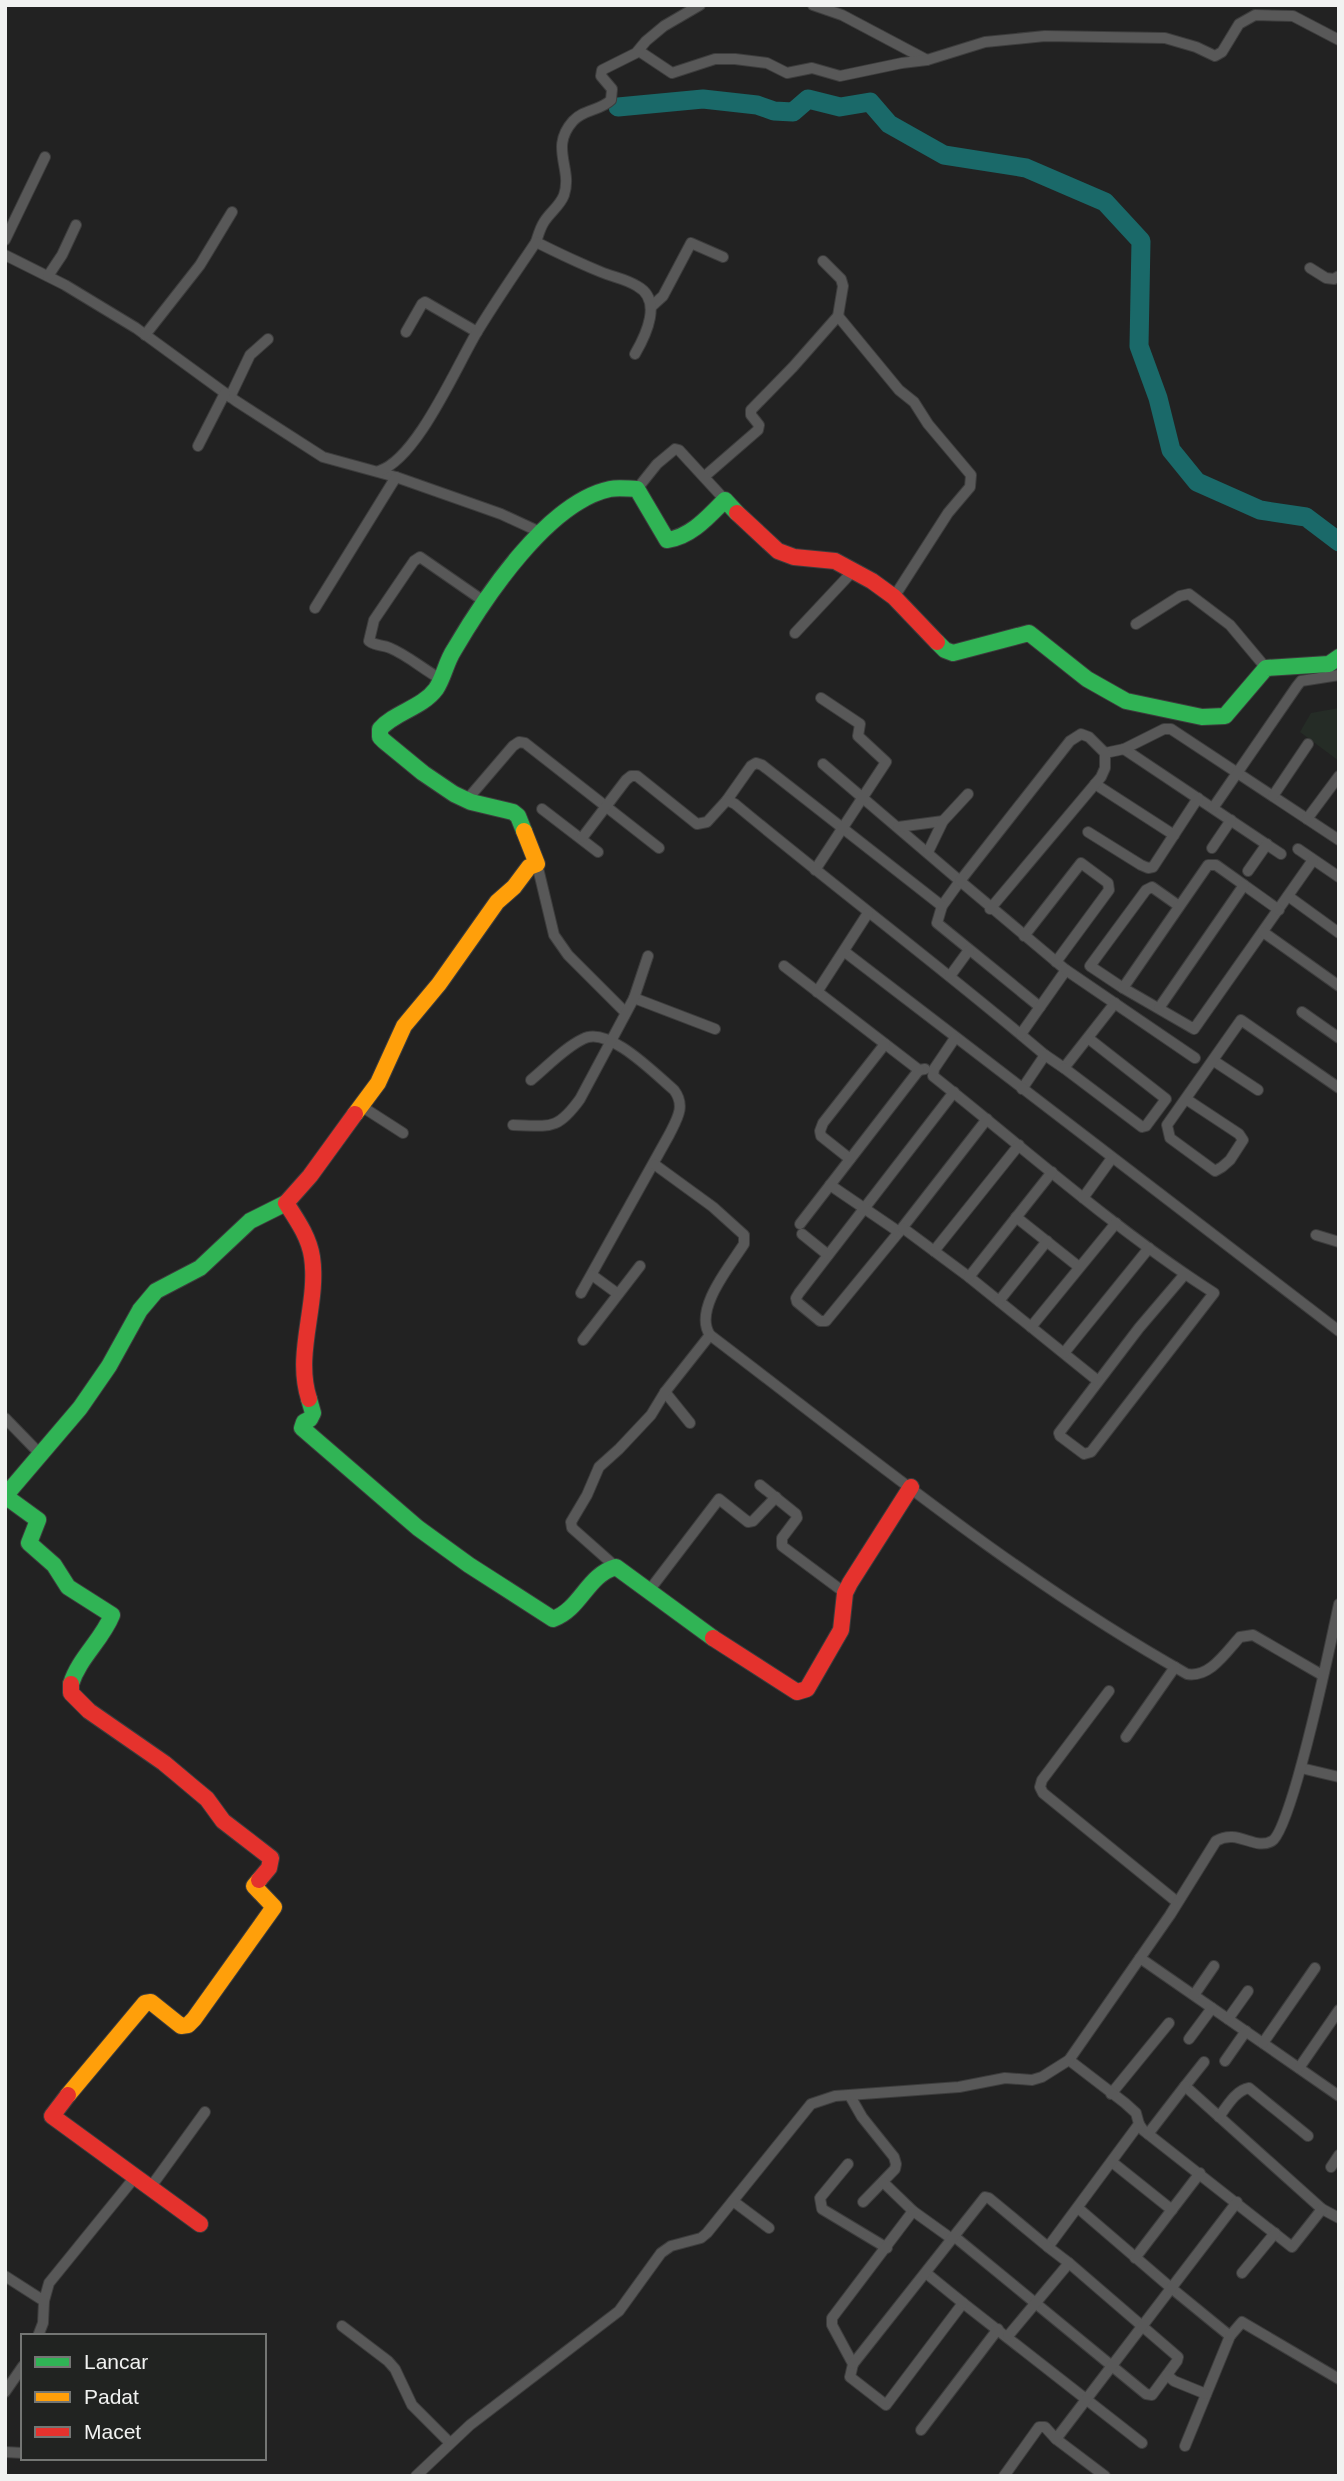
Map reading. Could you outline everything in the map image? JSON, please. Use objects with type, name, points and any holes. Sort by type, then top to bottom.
[{"type":"street","points":[[376,472],[390,468],[415,439],[477,332],[536,242],[542,224],[564,195],[561,147],[564,134],[584,112],[602,107],[611,100],[612,92],[601,76],[602,70],[639,51],[646,41],[664,26],[700,5]]},
{"type":"street","points":[[813,5],[842,15],[928,60]]},
{"type":"street","points":[[639,51],[671,74],[715,59],[759,61],[793,73],[821,68],[840,76],[928,60],[985,42],[1045,36],[1165,38],[1216,56],[1222,52],[1239,24],[1255,15],[1293,16],[1339,40]]},
{"type":"street","points":[[5,240],[45,157]]},
{"type":"street","points":[[145,335],[200,265],[232,212]]},
{"type":"street","points":[[48,276],[62,255],[76,225]]},
{"type":"street","points":[[536,242],[640,287],[648,295],[652,306],[645,333],[635,354]]},
{"type":"street","points":[[652,306],[669,287],[691,243],[723,257]]},
{"type":"street","points":[[5,255],[48,276],[145,335],[227,395],[323,457],[396,477],[501,514],[540,532]]},
{"type":"street","points":[[705,476],[758,430],[759,425],[751,412],[754,405],[793,367],[838,316],[842,279],[823,261]]},
{"type":"street","points":[[1310,268],[1326,278],[1334,279],[1339,276]]},
{"type":"street","points":[[407,332],[425,302],[477,332]]},
{"type":"street","points":[[838,316],[899,390],[914,402],[928,424],[971,475],[970,487],[948,513],[894,597]]},
{"type":"street","points":[[198,446],[245,362],[254,349],[268,339]]},
{"type":"street","points":[[637,489],[657,464],[675,449],[680,450],[767,542],[787,555],[835,561],[854,570],[894,597],[945,650],[953,653],[1029,633],[1106,690],[1125,701],[1154,709],[1173,710],[1217,720],[1226,716],[1266,668],[1329,664],[1339,657]]},
{"type":"street","points":[[315,608],[396,477]]},
{"type":"street","points":[[625,1012],[568,955],[554,935],[537,864],[518,816],[513,811],[476,804],[457,795],[380,737],[380,729],[386,722],[433,692],[452,653],[485,602],[511,564],[540,532],[563,512],[583,500],[606,490],[624,487],[637,489]]},
{"type":"street","points":[[637,489],[667,540],[680,538],[712,514],[725,500]]},
{"type":"street","points":[[439,678],[391,648],[371,643],[369,641],[374,620],[414,561],[420,557],[485,602]]},
{"type":"street","points":[[795,633],[854,570]]},
{"type":"street","points":[[1136,624],[1180,596],[1189,594],[1230,625],[1266,668]]},
{"type":"street","points":[[1213,808],[1301,681],[1339,675]]},
{"type":"street","points":[[815,870],[886,762],[859,736],[860,724],[821,698]]},
{"type":"street","points":[[1105,753],[1124,749],[1158,731],[1171,729],[1339,840]]},
{"type":"street","points":[[990,909],[1095,784],[1105,768],[1105,753],[1089,737],[1081,734],[1070,741],[960,881],[942,906],[937,923],[1040,1007]]},
{"type":"street","points":[[471,795],[513,746],[525,743],[659,848]]},
{"type":"street","points":[[1273,796],[1308,744]]},
{"type":"street","points":[[1124,749],[1281,854]]},
{"type":"street","points":[[582,838],[631,776],[637,776],[697,824],[707,822],[756,763],[942,906]]},
{"type":"street","points":[[824,764],[928,852],[990,909],[1066,970],[1195,1058]]},
{"type":"street","points":[[1307,819],[1339,776]]},
{"type":"street","points":[[1095,784],[1174,835]]},
{"type":"street","points":[[928,852],[943,821],[968,794]]},
{"type":"street","points":[[1088,832],[1148,869],[1153,867],[1198,798]]},
{"type":"street","points":[[727,800],[950,976],[1045,1055],[1142,1127],[1146,1126],[1166,1099],[1088,1038]]},
{"type":"street","points":[[542,809],[598,852]]},
{"type":"street","points":[[1212,848],[1231,820]]},
{"type":"street","points":[[898,827],[943,821]]},
{"type":"street","points":[[1248,871],[1267,844]]},
{"type":"street","points":[[1298,849],[1339,877]]},
{"type":"street","points":[[1180,906],[1152,887],[1146,890],[1090,966],[1194,1029],[1313,860]]},
{"type":"street","points":[[1024,936],[1081,863],[1108,883],[1109,890],[1056,962]]},
{"type":"street","points":[[200,2224],[52,2114],[145,2003],[151,2002],[181,2026],[188,2025],[194,2019],[274,1907],[254,1886],[272,1861],[223,1821],[207,1799],[164,1763],[89,1711],[71,1693],[71,1679],[112,1615],[68,1587],[54,1565],[29,1543],[38,1520],[5,1496],[42,1457],[83,1405],[104,1374],[132,1321],[155,1292],[164,1285],[191,1275],[258,1214],[286,1203],[310,1176],[384,1072],[404,1026],[439,984],[492,908],[514,887],[529,867],[537,864]]},
{"type":"street","points":[[1123,988],[1208,865],[1216,865],[1279,910]]},
{"type":"street","points":[[1159,1009],[1244,885]]},
{"type":"street","points":[[1288,896],[1339,933]]},
{"type":"street","points":[[817,992],[868,913]]},
{"type":"street","points":[[1263,932],[1339,986]]},
{"type":"street","points":[[950,976],[969,950]]},
{"type":"street","points":[[845,951],[1339,1331]]},
{"type":"street","points":[[513,1125],[550,1126],[564,1119],[580,1099],[634,998],[648,956]]},
{"type":"street","points":[[784,966],[919,1070],[934,1069]]},
{"type":"street","points":[[1021,1034],[1066,970]]},
{"type":"street","points":[[634,998],[715,1029]]},
{"type":"street","points":[[1064,1068],[1115,1003]]},
{"type":"street","points":[[1302,1013],[1339,1038]]},
{"type":"street","points":[[1186,1099],[1240,1134],[1243,1140],[1223,1167],[1215,1171],[1170,1138],[1167,1125],[1241,1020],[1339,1088]]},
{"type":"street","points":[[531,1080],[584,1037],[594,1036],[610,1039],[674,1090],[680,1098],[681,1109],[654,1164],[581,1293]]},
{"type":"street","points":[[955,1038],[934,1069],[933,1076],[1083,1198],[1213,1293],[1091,1452],[1084,1454],[1059,1435],[1139,1328],[1185,1274]]},
{"type":"street","points":[[850,1159],[821,1136],[820,1131],[823,1123],[885,1044]]},
{"type":"street","points":[[1022,1089],[1045,1055]]},
{"type":"street","points":[[1214,1061],[1258,1090]]},
{"type":"street","points":[[828,1255],[801,1229],[830,1185],[919,1070]]},
{"type":"street","points":[[954,1092],[796,1298],[823,1322],[901,1230],[987,1119]]},
{"type":"street","points":[[361,1106],[403,1133]]},
{"type":"street","points":[[934,1251],[1019,1145]]},
{"type":"street","points":[[1083,1198],[1112,1158]]},
{"type":"street","points":[[654,1164],[744,1235],[744,1244],[705,1308],[705,1327],[710,1335],[911,1487],[1082,1609],[1187,1674],[1197,1676],[1208,1671],[1240,1637],[1247,1634],[1254,1635],[1322,1675]]},
{"type":"street","points":[[968,1277],[1052,1172]]},
{"type":"street","points":[[830,1185],[934,1251],[1098,1381]]},
{"type":"street","points":[[286,1203],[307,1236],[313,1267],[305,1386],[313,1413],[302,1428],[418,1528],[469,1565],[553,1619],[560,1618],[569,1611],[606,1569],[616,1567]]},
{"type":"street","points":[[1016,1217],[1079,1267]]},
{"type":"street","points":[[1031,1327],[1116,1223]]},
{"type":"street","points":[[1316,1235],[1339,1242]]},
{"type":"street","points":[[999,1301],[1047,1241]]},
{"type":"street","points":[[1064,1353],[1149,1248]]},
{"type":"street","points":[[583,1340],[640,1266]]},
{"type":"street","points":[[592,1275],[618,1294]]},
{"type":"street","points":[[710,1335],[665,1391],[650,1415],[619,1450],[599,1467],[587,1495],[569,1525],[648,1592],[732,1652],[797,1692],[807,1689],[841,1630],[845,1593],[876,1539],[911,1487]]},
{"type":"street","points":[[665,1391],[690,1423]]},
{"type":"street","points":[[5,1418],[42,1457]]},
{"type":"street","points":[[760,1485],[796,1514],[797,1518],[782,1538],[782,1546],[845,1593]]},
{"type":"street","points":[[648,1592],[719,1499],[748,1522],[776,1497]]},
{"type":"street","points":[[416,2476],[450,2443],[619,2311],[661,2253],[679,2242],[701,2238],[811,2104],[835,2096],[959,2087],[1005,2078],[1032,2080],[1042,2077],[1069,2060],[1140,1958],[1212,1846],[1220,1838],[1240,1837],[1259,1844],[1275,1840],[1279,1835],[1301,1768],[1339,1604]]},
{"type":"street","points":[[1126,1737],[1175,1667]]},
{"type":"street","points":[[1109,1691],[1042,1780],[1040,1787],[1043,1793],[1177,1902]]},
{"type":"street","points":[[1301,1768],[1339,1777]]},
{"type":"street","points":[[1140,1958],[1299,2068],[1337,2090]]},
{"type":"street","points":[[1194,1995],[1214,1966]]},
{"type":"street","points":[[1264,2043],[1315,1968]]},
{"type":"street","points":[[1228,2019],[1248,1991]]},
{"type":"street","points":[[1189,2039],[1212,2008]]},
{"type":"street","points":[[1299,2068],[1339,2010]]},
{"type":"street","points":[[1111,2094],[1169,2023]]},
{"type":"street","points":[[1225,2061],[1246,2031]]},
{"type":"street","points":[[1069,2060],[1136,2113],[1139,2124],[1148,2134],[1292,2247],[1322,2209]]},
{"type":"street","points":[[1148,2134],[1203,2062]]},
{"type":"street","points":[[1185,2086],[1322,2209],[1339,2218]]},
{"type":"street","points":[[1219,2117],[1235,2096],[1249,2088],[1308,2136]]},
{"type":"street","points":[[850,2095],[862,2117],[897,2164],[863,2202]]},
{"type":"street","points":[[150,2188],[205,2112]]},
{"type":"street","points":[[1048,2247],[1139,2124]]},
{"type":"street","points":[[1331,2167],[1339,2155]]},
{"type":"street","points":[[1112,2162],[1172,2210]]},
{"type":"street","points":[[848,2164],[820,2198],[822,2209],[887,2248]]},
{"type":"street","points":[[1135,2258],[1200,2173]]},
{"type":"street","points":[[39,2334],[49,2283],[135,2178]]},
{"type":"street","points":[[883,2182],[913,2211],[954,2238],[1035,2301],[1149,2396],[1178,2357],[1069,2263],[986,2197],[983,2199],[954,2238],[853,2364],[850,2377],[886,2405],[963,2303]]},
{"type":"street","points":[[733,2201],[769,2228]]},
{"type":"street","points":[[1056,2439],[1237,2202]]},
{"type":"street","points":[[1078,2208],[1230,2336]]},
{"type":"street","points":[[853,2364],[832,2325],[832,2318],[913,2211]]},
{"type":"street","points":[[1242,2273],[1275,2233]]},
{"type":"street","points":[[921,2430],[1003,2332],[1069,2263]]},
{"type":"street","points":[[926,2273],[1142,2442]]},
{"type":"street","points":[[5,2276],[44,2301]]},
{"type":"street","points":[[1185,2446],[1230,2336],[1242,2322],[1339,2379]]},
{"type":"street","points":[[342,2326],[388,2361],[395,2369],[412,2405],[450,2443]]},
{"type":"street","points":[[5,2392],[21,2369]]},
{"type":"street","points":[[1167,2375],[1174,2381],[1206,2394]]},
{"type":"street","points":[[1004,2476],[1039,2427],[1045,2427],[1056,2439],[1105,2476]]},
{"type":"shaded area","points":[[1339,708],[1339,761],[1300,732],[1311,713]]},
{"type":"waterway","points":[[618,107],[703,99],[793,112],[808,99],[840,107],[870,102],[889,124],[944,155],[1026,168],[1105,202],[1141,241],[1139,346],[1158,398],[1171,450],[1197,482],[1260,510],[1306,517],[1339,542]]},
{"type":"traffic: fast","points":[[524,831],[518,816],[513,812],[471,802],[423,773],[380,737],[380,729],[393,718],[423,701],[436,689],[451,655],[483,604],[520,554],[564,512],[587,497],[610,489],[637,489],[667,540],[692,530],[725,500],[737,513]]},
{"type":"traffic: fast","points":[[937,642],[953,653],[1029,633],[1087,679],[1126,701],[1202,717],[1225,716],[1266,668],[1329,664],[1339,657]]},
{"type":"traffic: fast","points":[[71,1684],[79,1666],[112,1615],[68,1587],[54,1565],[29,1543],[38,1520],[5,1496],[80,1408],[109,1366],[140,1310],[156,1291],[200,1268],[250,1221],[286,1203]]},
{"type":"traffic: fast","points":[[309,1399],[313,1413],[302,1428],[418,1528],[469,1565],[553,1619],[571,1608],[598,1577],[616,1567],[713,1638]]},
{"type":"traffic: slow","points":[[355,1114],[378,1083],[404,1026],[439,984],[497,902],[514,887],[529,867],[537,864],[524,831]]},
{"type":"traffic: slow","points":[[68,2095],[145,2003],[151,2002],[181,2026],[188,2025],[194,2019],[274,1907],[254,1886],[259,1880]]},
{"type":"traffic: jam","points":[[737,513],[778,551],[794,557],[835,561],[872,581],[894,597],[937,642]]},
{"type":"traffic: jam","points":[[309,1399],[304,1364],[312,1293],[312,1257],[305,1236],[286,1203],[310,1176],[355,1114]]},
{"type":"traffic: jam","points":[[713,1638],[797,1692],[807,1689],[841,1630],[845,1593],[850,1583],[911,1487]]},
{"type":"traffic: jam","points":[[71,1684],[71,1693],[89,1711],[164,1763],[207,1799],[223,1821],[271,1858],[269,1868],[259,1880]]},
{"type":"traffic: jam","points":[[68,2095],[52,2116],[200,2224]]}]
